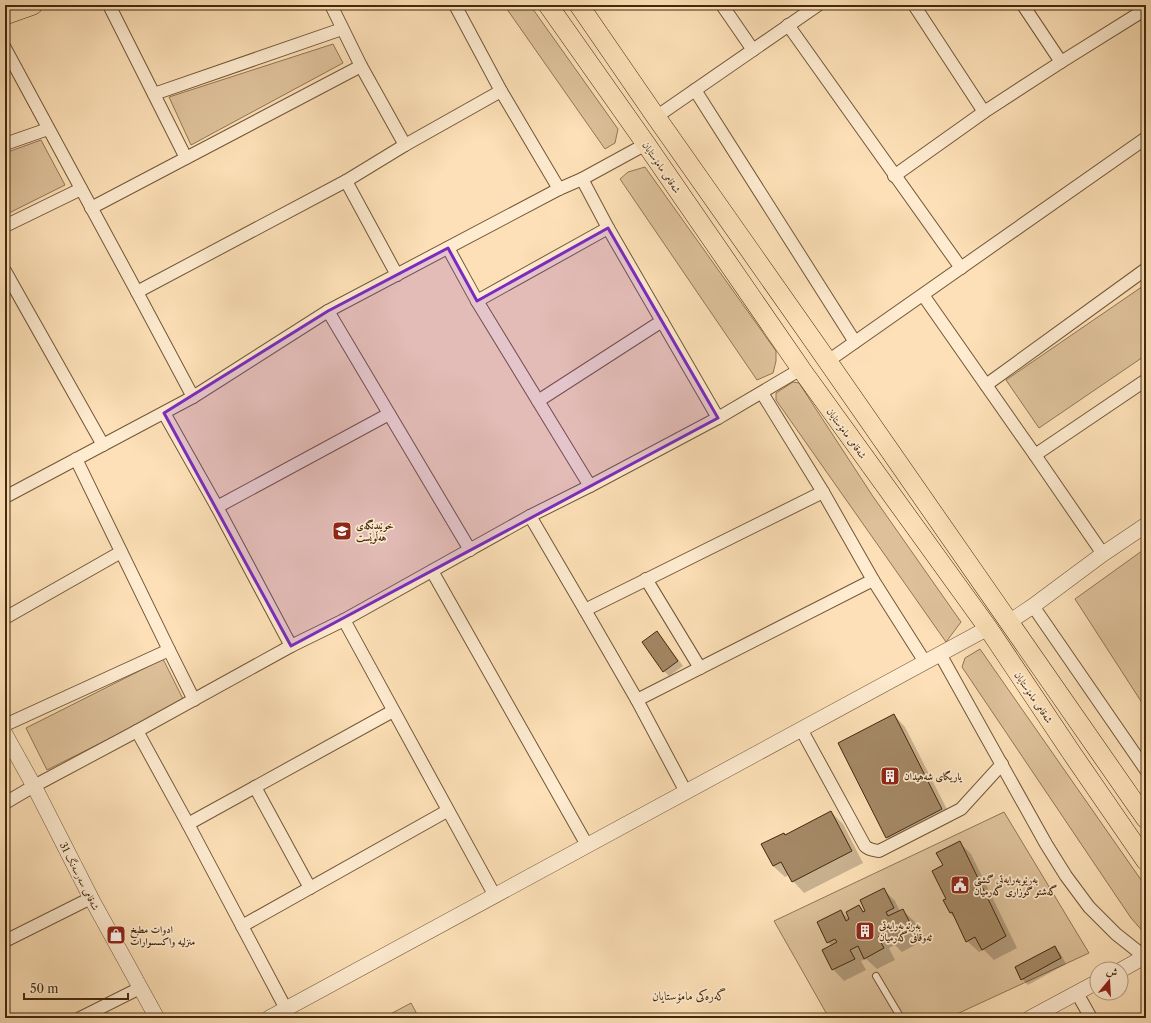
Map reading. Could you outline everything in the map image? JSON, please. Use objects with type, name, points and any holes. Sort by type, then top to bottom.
[{"type":"main road","points":[[5,15],[33,5]]},
{"type":"main road","name":"شەقامی مامۆستایان","points":[[548,5],[801,369],[988,628],[1146,861]]},
{"type":"main road","points":[[579,5],[1146,819]]},
{"type":"main road","points":[[1073,755],[1078,756],[1087,751],[1091,741]]},
{"type":"main road","points":[[1102,797],[1107,788],[1111,785],[1122,784]]},
{"type":"street","points":[[109,5],[186,158]]},
{"type":"street","points":[[331,5],[361,66],[405,145]]},
{"type":"street","points":[[454,5],[501,91],[559,189]]},
{"type":"street","points":[[722,5],[753,50]]},
{"type":"street","points":[[656,117],[818,5]]},
{"type":"street","points":[[914,5],[984,112]]},
{"type":"street","points":[[1023,5],[1061,62]]},
{"type":"street","points":[[894,176],[984,112],[1146,9]]},
{"type":"street","points":[[788,25],[894,176],[961,268]]},
{"type":"street","points":[[154,94],[342,29]]},
{"type":"street","points":[[5,48],[193,397]]},
{"type":"street","points":[[91,208],[361,66]]},
{"type":"street","points":[[695,90],[855,342]]},
{"type":"street","points":[[137,292],[346,181],[405,145],[501,91]]},
{"type":"street","points":[[5,144],[48,129]]},
{"type":"street","points":[[828,361],[1146,138]]},
{"type":"street","points":[[5,496],[193,397],[328,311],[559,189],[582,179],[646,144]]},
{"type":"street","points":[[582,179],[608,228],[718,418]]},
{"type":"street","points":[[346,181],[397,275]]},
{"type":"street","points":[[5,226],[81,189]]},
{"type":"street","points":[[477,301],[608,228]]},
{"type":"street","points":[[448,248],[477,301],[590,486]]},
{"type":"street","points":[[986,385],[1146,269]]},
{"type":"street","points":[[5,270],[103,445]]},
{"type":"street","points":[[923,295],[1103,554]]},
{"type":"street","points":[[328,311],[470,550]]},
{"type":"street","points":[[538,401],[662,321]]},
{"type":"street","points":[[5,803],[291,646],[344,620],[530,516],[718,418],[801,369]]},
{"type":"street","points":[[1035,455],[1146,380]]},
{"type":"street","points":[[762,393],[823,492],[873,580],[925,662]]},
{"type":"street","points":[[164,413],[291,646]]},
{"type":"street","points":[[216,507],[389,414]]},
{"type":"street","points":[[76,459],[194,700]]},
{"type":"street","points":[[585,610],[823,492]]},
{"type":"street","points":[[530,516],[637,700],[686,792]]},
{"type":"street","points":[[1009,622],[1146,524]]},
{"type":"street","points":[[5,618],[121,552]]},
{"type":"street","points":[[432,571],[587,845]]},
{"type":"street","points":[[646,579],[700,668]]},
{"type":"street","points":[[637,700],[873,580]]},
{"type":"street","points":[[1033,606],[1146,770]]},
{"type":"street","points":[[344,620],[494,896]]},
{"type":"street","points":[[269,1018],[988,628]]},
{"type":"street","points":[[5,725],[169,650]]},
{"type":"street","points":[[940,654],[1046,844],[1066,876],[1089,907],[1116,934],[1146,956],[1129,966]]},
{"type":"street","points":[[188,824],[393,711]]},
{"type":"street","points":[[801,729],[868,849],[879,850],[961,809],[1002,764]]},
{"type":"street","points":[[137,731],[286,1009]]},
{"type":"street","name":"شەقامی سەرسەنگ 31","points":[[5,734],[34,786],[91,898],[157,1018]]},
{"type":"street","points":[[255,787],[310,888]]},
{"type":"street","points":[[242,926],[447,810]]},
{"type":"street","points":[[5,941],[91,898]]},
{"type":"street","points":[[1030,1018],[1089,986]]},
{"type":"street","points":[[80,1018],[140,988]]},
{"type":"street","points":[[1077,993],[1091,1018]]},
{"type":"lane","points":[[876,976],[901,1018]]},
{"type":"highlighted area","points":[[608,228],[718,418],[291,646],[164,413],[328,311],[448,248],[477,301]]},
{"type":"shaded area","points":[[504,5],[530,5],[618,129],[615,143],[605,149]]},
{"type":"shaded area","points":[[333,44],[343,63],[191,145],[169,97]]},
{"type":"shaded area","points":[[41,140],[65,185],[5,215],[5,153]]},
{"type":"shaded area","points":[[645,167],[776,351],[776,361],[773,373],[757,380],[620,179],[628,172]]},
{"type":"shaded area","points":[[1146,284],[1146,355],[1039,428],[1006,380]]},
{"type":"shaded area","points":[[793,382],[799,383],[872,495],[961,622],[946,642],[776,400],[776,393]]},
{"type":"shaded area","points":[[1146,548],[1146,709],[1075,599]]},
{"type":"shaded area","points":[[980,649],[1146,887],[1146,935],[1131,918],[962,667],[965,658]]},
{"type":"shaded area","points":[[163,659],[184,701],[47,770],[26,728]]},
{"type":"shaded area","points":[[1004,812],[1089,953],[948,1018],[829,1018],[774,921]]},
{"type":"shaded area","points":[[411,1003],[418,1016],[413,1018],[383,1018]]},
{"type":"building","points":[[657,631],[678,661],[663,672],[642,642]]},
{"type":"building","name":"یاریگای شەهیدان","points":[[894,714],[942,809],[886,838],[838,743]]},
{"type":"building","points":[[831,811],[852,851],[792,882],[781,862],[773,866],[761,844],[784,833],[785,835]]},
{"type":"building","name":"بەڕێوبەرایەتی گشتی گەشتو گوزاری گەرمیان","points":[[960,841],[1006,936],[982,950],[975,937],[966,942],[952,912],[950,913],[943,900],[946,899],[932,871],[943,865],[936,853]]},
{"type":"building","name":"بەڕێوبەرایەتی ئەوقافی گەرمیان","points":[[884,888],[894,908],[886,912],[888,916],[903,909],[913,929],[889,941],[885,933],[878,937],[884,948],[864,959],[858,946],[850,950],[855,959],[832,970],[822,950],[837,942],[835,939],[827,943],[817,922],[841,910],[846,921],[849,919],[846,912],[859,905],[863,912],[865,911],[860,900]]},
{"type":"building","points":[[1055,946],[1061,958],[1021,980],[1015,967]]},
{"type":"place","name":"خوێندنگەی هەڵوێست","points":[[342,531]]},
{"type":"place","name":"یاریگای شەهیدان","points":[[890,776]]},
{"type":"place","name":"بەڕێوبەرایەتی گشتی گەشتو گوزاری گەرمیان","points":[[960,885]]},
{"type":"place","name":"بەڕێوبەرایەتی ئەوقافی گەرمیان","points":[[865,931]]},
{"type":"place","name":"ادوات مطبخ منزليه واكسسوارات","points":[[116,935]]},
{"type":"district","name":"گەرەکی مامۆستایان","points":[[689,996]]}]
